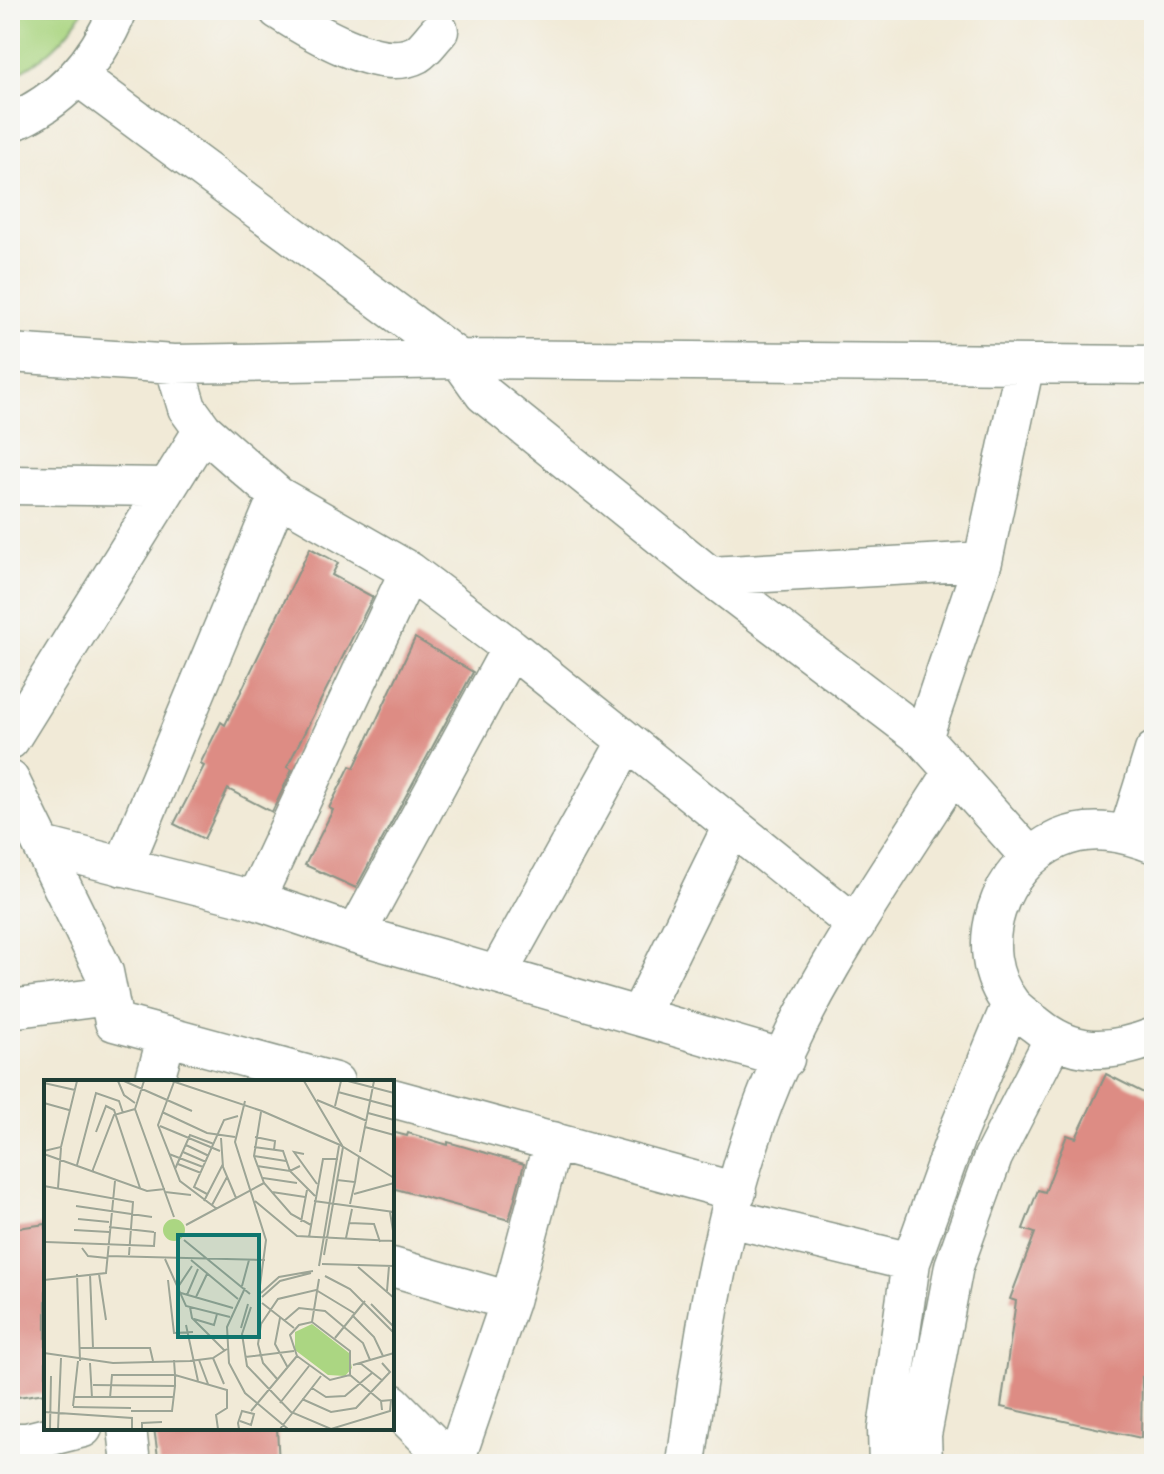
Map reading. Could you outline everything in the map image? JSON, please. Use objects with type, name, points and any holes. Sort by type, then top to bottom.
[{"type":"street","points":[[10,123],[35,113],[79,77],[107,38],[118,10]]},
{"type":"street","points":[[278,10],[357,51],[389,60],[417,54],[439,31]]},
{"type":"street","points":[[79,77],[459,359],[484,394],[710,576],[923,738],[1030,857]]},
{"type":"street","points":[[10,353],[174,364],[459,359],[1154,365]]},
{"type":"street","points":[[174,364],[187,408],[203,430],[278,496],[409,571],[511,648],[856,925]]},
{"type":"street","points":[[923,738],[983,561],[1025,364]]},
{"type":"street","points":[[10,740],[203,430]]},
{"type":"street","points":[[10,485],[167,487]]},
{"type":"street","points":[[123,867],[278,496]]},
{"type":"street","points":[[710,576],[983,561]]},
{"type":"street","points":[[255,900],[409,571]]},
{"type":"street","points":[[356,934],[511,648]]},
{"type":"street","points":[[497,975],[627,741]]},
{"type":"street","points":[[1154,751],[1141,839],[1093,831],[1060,839],[1030,857],[1009,881],[995,911],[991,943],[996,975],[1011,1004],[1053,1040],[1088,1050],[1124,1049],[1154,1037]]},
{"type":"street","points":[[686,1464],[704,1329],[734,1205],[764,1102],[828,969],[954,771]]},
{"type":"street","points":[[10,780],[104,972],[114,1022],[328,1080]]},
{"type":"street","points":[[639,1016],[732,826]]},
{"type":"street","points":[[43,846],[255,900],[356,934],[785,1059]]},
{"type":"street","points":[[10,1009],[109,996]]},
{"type":"street","points":[[888,1464],[887,1429],[911,1262],[957,1134],[1011,1004]]},
{"type":"street","points":[[155,1080],[167,1036]]},
{"type":"street","points":[[923,1464],[922,1435],[954,1266],[993,1157],[1053,1040]]},
{"type":"street","points":[[394,1099],[553,1141],[734,1205],[911,1262]]},
{"type":"street","points":[[394,1405],[454,1464],[510,1301],[553,1141]]},
{"type":"street","points":[[394,1268],[510,1301]]},
{"type":"street","points":[[10,1442],[27,1442],[75,1430]]},
{"type":"street","points":[[127,1430],[131,1464]]},
{"type":"green space","points":[[10,10],[83,10],[52,49],[10,77]]},
{"type":"building","points":[[310,548],[338,563],[332,575],[373,597],[287,767],[292,770],[272,812],[228,789],[204,839],[174,824],[204,766],[200,764],[221,722],[225,725]]},
{"type":"building","points":[[415,638],[473,672],[356,888],[305,865],[333,810],[329,808],[350,766],[354,768]]},
{"type":"building","points":[[1106,1074],[1154,1098],[1154,1355],[1149,1379],[1142,1377],[1141,1438],[1001,1407],[1016,1301],[1010,1299],[1035,1233],[1023,1229],[1038,1190],[1045,1192],[1067,1135],[1076,1138]]},
{"type":"building","points":[[394,1133],[407,1136],[408,1133],[448,1145],[448,1142],[524,1164],[509,1220],[394,1189]]},
{"type":"building","points":[[44,1224],[44,1393],[10,1398],[10,1229]]},
{"type":"building","points":[[154,1430],[277,1430],[279,1464],[159,1464]]}]
